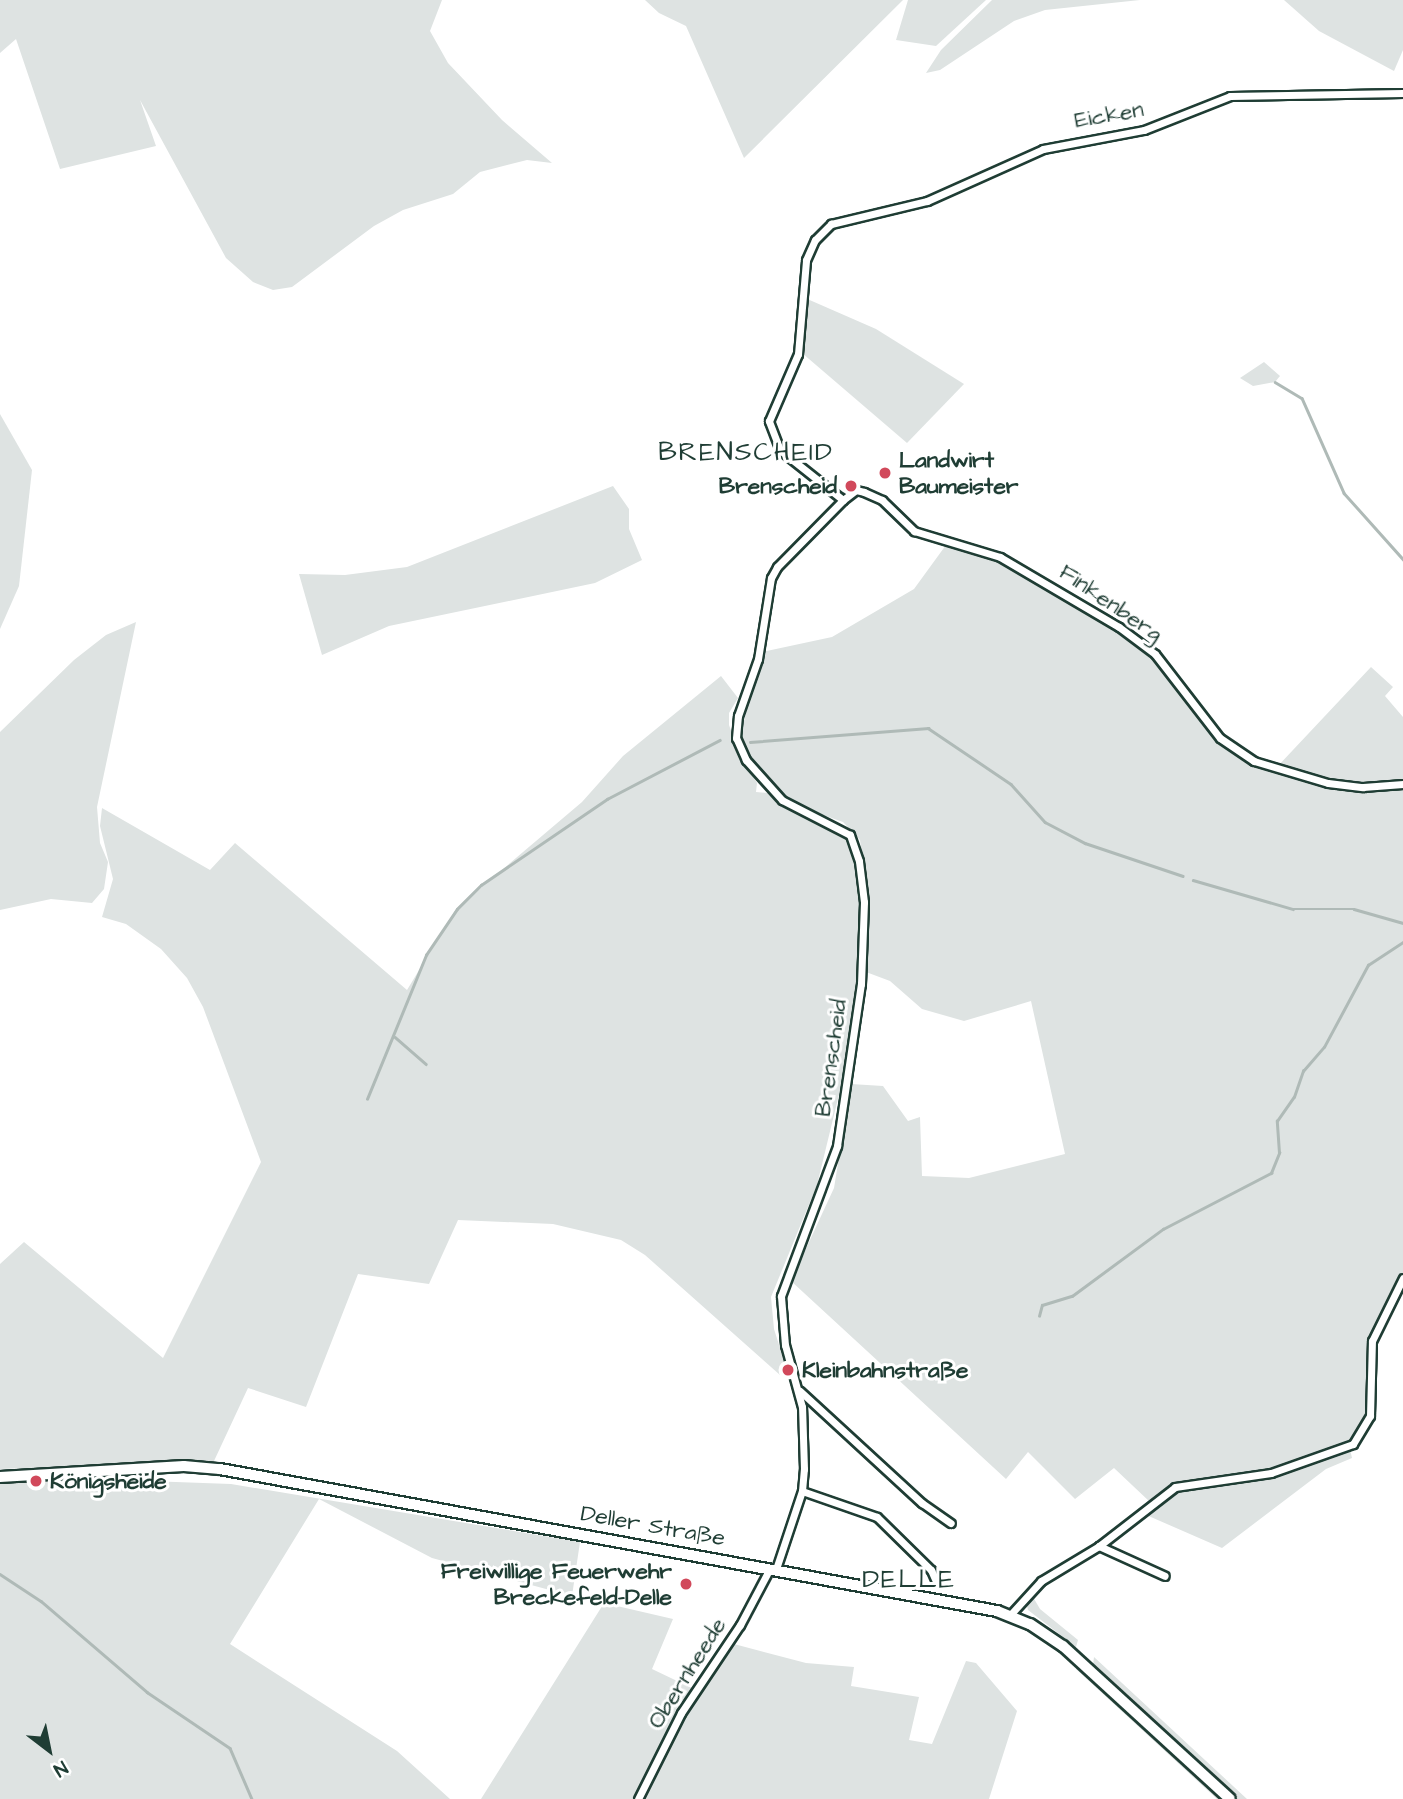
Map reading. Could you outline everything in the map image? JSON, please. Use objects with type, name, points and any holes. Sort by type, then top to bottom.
[{"type":"main road","name":"Deller Straße","points":[[0,1477],[184,1466],[220,1469],[773,1569],[1010,1615],[1063,1646],[1230,1799]]},
{"type":"street","name":"Eicken","points":[[843,500],[780,450],[768,421],[798,354],[806,260],[815,240],[831,224],[927,201],[1043,149],[1144,131],[1230,96],[1403,93]]},
{"type":"street","name":"Brenscheid","points":[[802,1491],[800,1390],[781,1326],[782,1286],[827,1184],[837,1146],[861,984],[864,902],[859,862],[850,835],[782,800],[764,784],[740,748],[736,725],[758,659],[772,576],[843,500],[856,490]]},
{"type":"street","name":"Finkenberg","points":[[856,490],[881,500],[914,531],[1000,557],[1119,627],[1155,654],[1220,738],[1254,761],[1328,783],[1363,788],[1403,784]]},
{"type":"street","points":[[1010,1615],[1041,1581],[1099,1546],[1175,1487],[1271,1472],[1347,1448],[1359,1439],[1371,1406],[1373,1341],[1403,1278]]},
{"type":"street","points":[[800,1390],[922,1503],[951,1523]]},
{"type":"street","points":[[802,1491],[877,1517],[931,1570],[936,1581]]},
{"type":"street","name":"Obernheede","points":[[638,1799],[681,1713],[740,1625],[773,1569],[802,1491]]},
{"type":"street","points":[[1099,1546],[1165,1576]]},
{"type":"shaded area","points":[[0,0],[442,0],[430,31],[448,63],[502,120],[552,163],[527,160],[480,172],[453,194],[403,210],[374,226],[292,287],[273,290],[253,282],[226,258],[140,100],[156,146],[60,169],[16,39],[0,53]]},
{"type":"shaded area","points":[[645,0],[903,0],[744,158],[686,26],[659,13]]},
{"type":"shaded area","points":[[908,0],[986,0],[936,46],[896,40]]},
{"type":"shaded area","points":[[992,0],[1140,0],[1045,10],[1014,21],[940,70],[926,73],[941,50]]},
{"type":"shaded area","points":[[1284,0],[1403,0],[1403,50],[1394,71],[1319,31]]},
{"type":"shaded area","points":[[805,298],[876,329],[964,384],[907,443],[802,353]]},
{"type":"shaded area","points":[[1264,362],[1280,376],[1275,382],[1253,386],[1240,378]]},
{"type":"shaded area","points":[[0,414],[32,470],[19,586],[0,629]]},
{"type":"shaded area","points":[[613,486],[629,509],[629,529],[642,560],[595,583],[389,626],[322,655],[299,574],[345,575],[407,567]]},
{"type":"shaded area","points":[[946,545],[998,559],[1125,634],[1155,658],[1214,735],[1255,764],[1359,789],[1403,787],[1403,1275],[1371,1340],[1366,1424],[1345,1446],[1260,1474],[1172,1486],[1150,1502],[1114,1468],[1075,1499],[1028,1452],[1006,1479],[791,1281],[834,1188],[851,1084],[883,1086],[908,1121],[920,1117],[922,1176],[969,1178],[1065,1154],[1031,1001],[964,1021],[922,1009],[890,981],[866,972],[869,906],[860,840],[843,822],[809,810],[775,790],[748,757],[740,736],[762,652],[832,637],[914,589]]},
{"type":"shaded area","points":[[136,622],[97,807],[100,843],[108,862],[104,889],[92,903],[51,899],[0,910],[0,732],[74,660],[106,635]]},
{"type":"shaded area","points":[[1371,667],[1393,687],[1385,696],[1403,717],[1403,782],[1355,784],[1277,767]]},
{"type":"shaded area","points":[[721,676],[738,698],[729,713],[729,725],[741,759],[757,783],[756,792],[768,793],[844,837],[855,862],[859,892],[859,982],[850,1049],[817,1185],[771,1297],[774,1329],[786,1367],[780,1375],[645,1255],[621,1240],[553,1224],[458,1220],[429,1284],[358,1274],[306,1407],[248,1388],[214,1461],[0,1469],[0,1264],[24,1242],[163,1358],[261,1162],[203,1007],[187,978],[161,949],[126,924],[102,917],[113,879],[100,826],[102,808],[210,870],[235,843],[407,990],[456,909],[582,802],[623,756]]},
{"type":"shaded area","points":[[1350,1449],[1352,1458],[1326,1469],[1222,1548],[1144,1514],[1175,1490],[1257,1479]]},
{"type":"shaded area","points":[[65,1478],[231,1484],[580,1542],[572,1596],[432,1558],[319,1499],[230,1644],[397,1751],[450,1799],[0,1799],[0,1481]]},
{"type":"shaded area","points":[[1033,1597],[1040,1609],[1078,1640],[1076,1647],[1028,1610],[1026,1602]]},
{"type":"shaded area","points":[[604,1603],[673,1619],[652,1669],[696,1690],[637,1799],[481,1799]]},
{"type":"shaded area","points":[[734,1644],[806,1663],[854,1667],[851,1686],[919,1697],[909,1740],[932,1744],[966,1661],[976,1663],[1017,1711],[989,1799],[642,1799],[687,1711]]},
{"type":"shaded area","points":[[1094,1657],[1247,1799],[1238,1799],[1177,1743],[1093,1665]]},
{"type":"shaded area","points":[[1081,1666],[1223,1799],[1217,1799],[1076,1669]]},
{"type":"waterway","points":[[1275,382],[1302,398],[1344,493],[1403,559]]},
{"type":"waterway","points":[[750,742],[928,728],[1011,784],[1045,822],[1085,843],[1183,876]]},
{"type":"waterway","points":[[367,1099],[426,955],[457,909],[481,885],[607,799],[720,740]]},
{"type":"waterway","points":[[1193,880],[1293,909],[1354,909],[1403,923]]},
{"type":"waterway","points":[[1039,1316],[1042,1305],[1072,1296],[1163,1229],[1271,1173],[1279,1153],[1277,1121],[1294,1097],[1303,1071],[1324,1047],[1368,965],[1403,942]]},
{"type":"waterway","points":[[395,1037],[426,1064]]},
{"type":"waterway","points":[[0,1574],[41,1601],[147,1692],[230,1748],[252,1799]]},
{"type":"place","name":"Landwirt Baumeister","points":[[885,473]]},
{"type":"place","name":"Brenscheid","points":[[851,486]]},
{"type":"place","name":"Kleinbahnstraße","points":[[788,1370]]},
{"type":"place","name":"Königsheide","points":[[36,1481]]},
{"type":"place","name":"Freiwillige Feuerwehr Breckefeld-Delle","points":[[686,1584]]},
{"type":"district","name":"BRENSCHEID","points":[[746,453]]},
{"type":"district","name":"DELLE","points":[[909,1580]]}]
